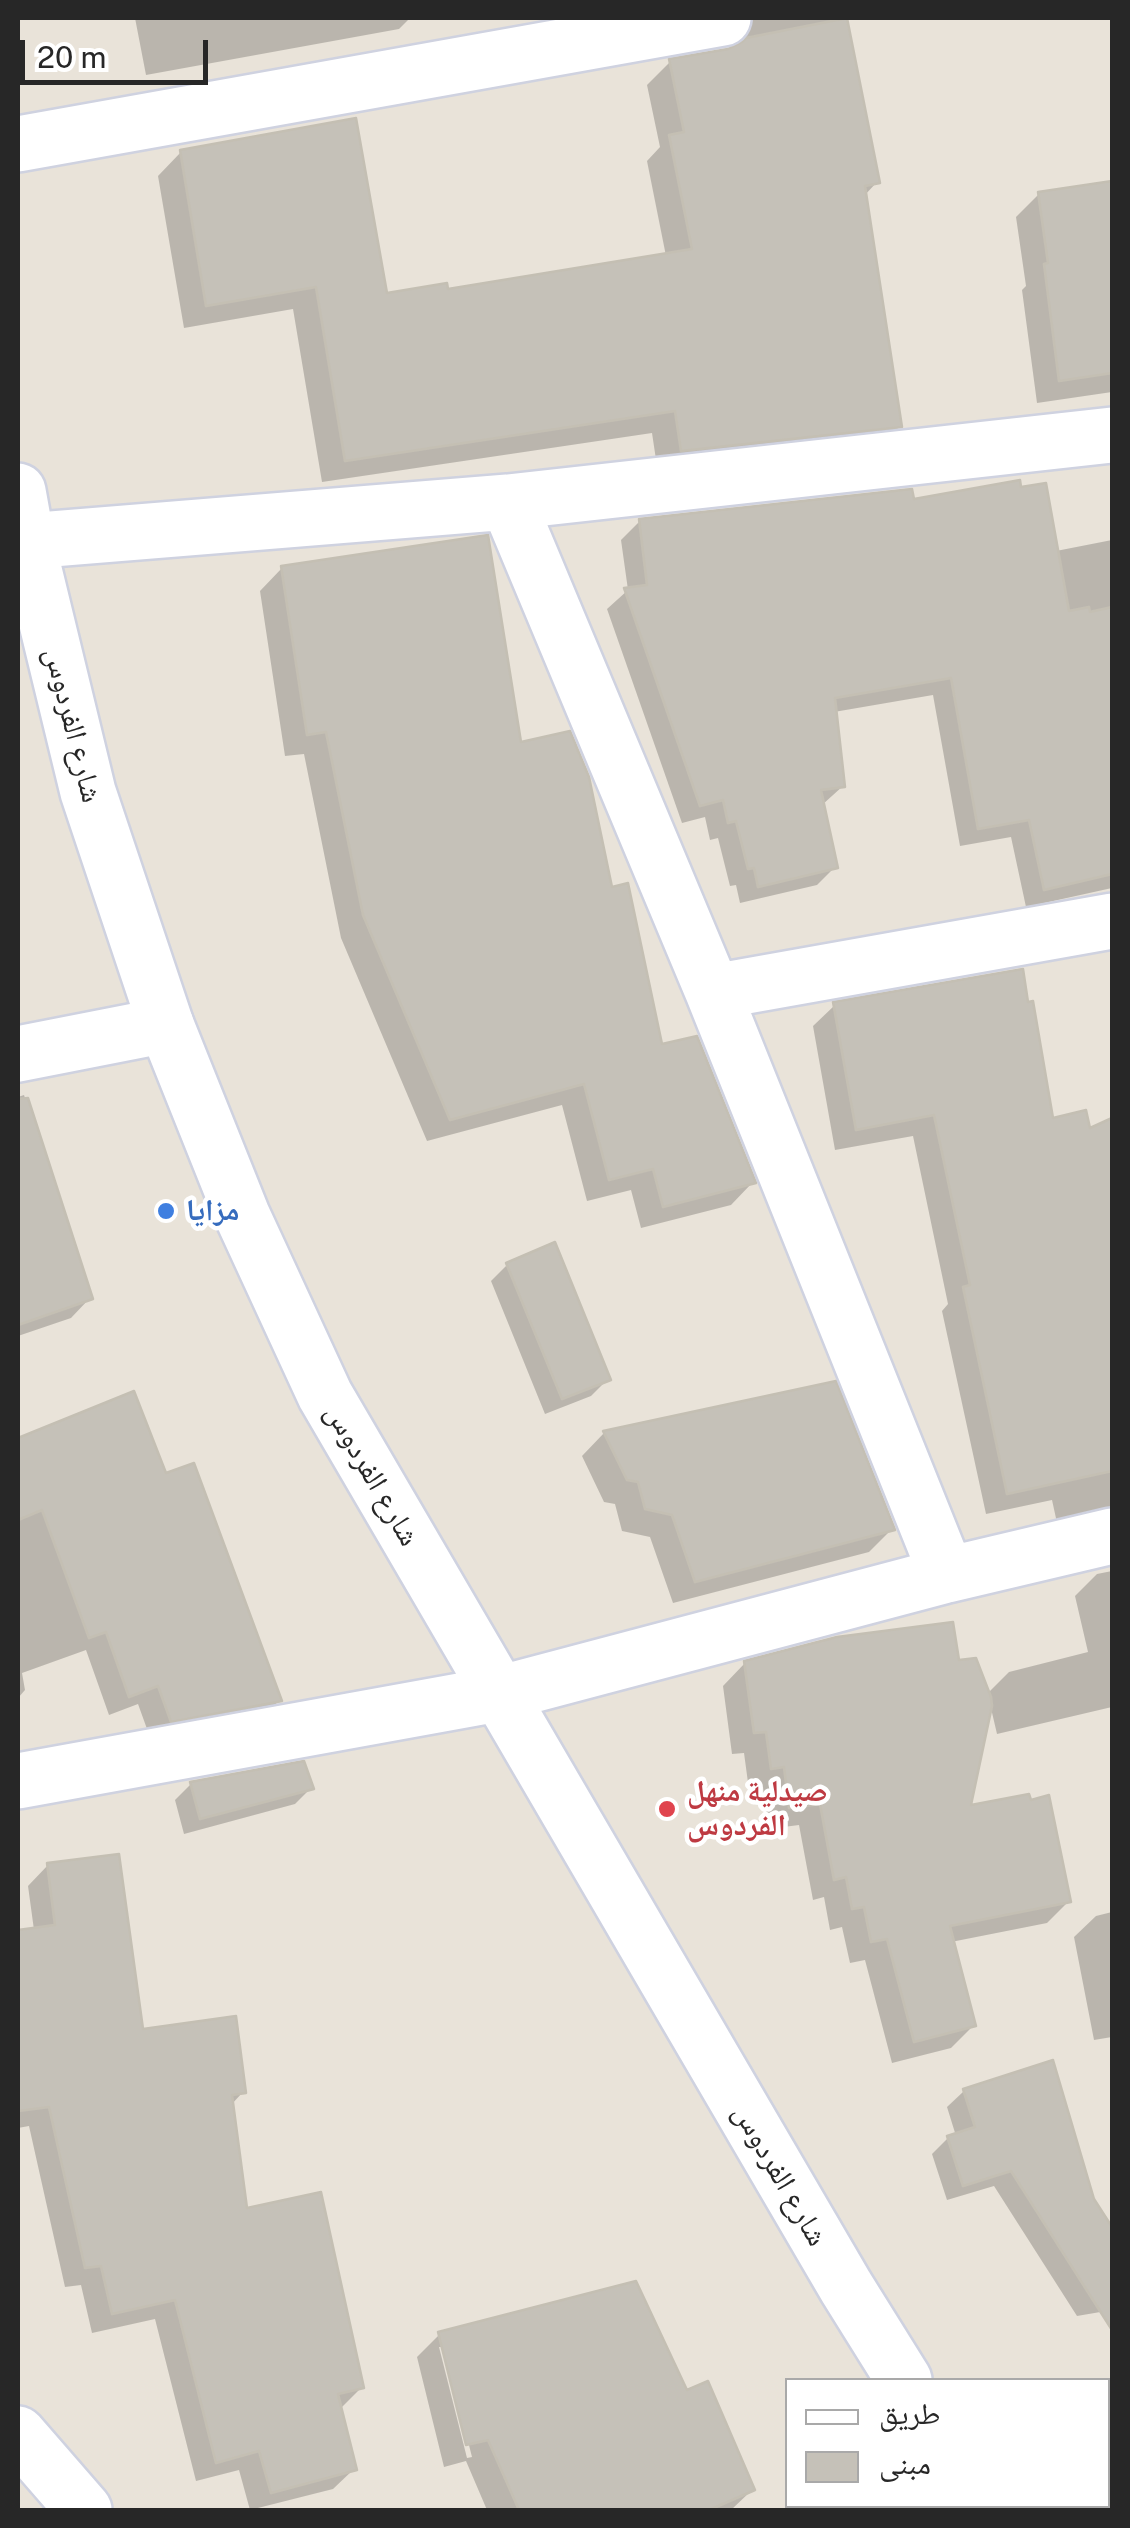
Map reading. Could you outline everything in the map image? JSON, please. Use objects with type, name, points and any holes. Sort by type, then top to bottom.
[{"type":"street","points":[[18,144],[723,18]]},
{"type":"street","points":[[22,516],[508,502],[1112,435]]},
{"type":"street","points":[[508,502],[713,992],[947,1575]]},
{"type":"street","name":"شارع الفردوس","points":[[22,516],[88,792],[166,1026],[242,1215],[325,1395],[903,2378]]},
{"type":"street","points":[[713,992],[1112,921]]},
{"type":"street","points":[[18,1054],[166,1026]]},
{"type":"street","points":[[18,1780],[498,1694],[947,1575],[1112,1536]]},
{"type":"street","points":[[18,2434],[84,2510]]},
{"type":"building","points":[[847,18],[880,183],[865,186],[902,427],[681,451],[675,411],[345,461],[316,287],[206,306],[180,150],[356,118],[387,293],[447,283],[448,289],[692,249],[669,135],[684,132],[669,59],[728,49],[746,38]]},
{"type":"building","points":[[1112,181],[1112,373],[1059,381],[1038,192]]},
{"type":"building","points":[[1020,480],[1021,487],[1046,483],[1069,611],[1112,607],[1112,874],[1044,890],[1029,820],[978,829],[951,678],[835,698],[845,787],[821,790],[838,868],[758,887],[754,868],[748,869],[736,821],[728,823],[723,800],[700,806],[624,588],[647,585],[639,519],[912,489],[914,499]]},
{"type":"building","points":[[488,535],[521,742],[570,731],[589,777],[612,887],[628,883],[662,1044],[697,1036],[756,1183],[663,1207],[653,1169],[609,1180],[584,1084],[450,1120],[363,915],[326,732],[307,735],[281,566]]},
{"type":"building","points":[[1023,969],[1028,1002],[1033,1001],[1053,1118],[1086,1110],[1090,1128],[1112,1118],[1112,1471],[1007,1494],[963,1287],[970,1285],[934,1115],[856,1130],[833,1002]]},
{"type":"building","points":[[28,1098],[93,1299],[18,1325],[18,1099]]},
{"type":"building","points":[[555,1242],[611,1380],[562,1399],[506,1263]]},
{"type":"building","points":[[836,1381],[895,1530],[695,1582],[672,1515],[645,1509],[638,1482],[627,1480],[603,1431]]},
{"type":"building","points":[[134,1391],[166,1473],[194,1463],[282,1701],[171,1722],[158,1686],[129,1697],[106,1632],[89,1638],[42,1510],[18,1520],[18,1438]]},
{"type":"building","points":[[953,1622],[959,1660],[976,1658],[992,1706],[971,1805],[1029,1794],[1031,1800],[1049,1795],[1071,1902],[950,1926],[976,2026],[914,2042],[887,1939],[871,1942],[864,1907],[852,1909],[846,1877],[834,1880],[820,1804],[789,1808],[784,1767],[771,1769],[766,1732],[754,1733],[744,1661],[837,1637]]},
{"type":"building","points":[[304,1761],[314,1789],[200,1819],[190,1782]]},
{"type":"building","points":[[119,1854],[143,2029],[236,2016],[246,2093],[232,2095],[247,2208],[321,2192],[364,2388],[338,2394],[357,2470],[271,2493],[259,2451],[216,2463],[175,2300],[112,2314],[101,2266],[85,2268],[49,2107],[18,2111],[18,1930],[55,1925],[47,1863]]},
{"type":"building","points":[[1053,2060],[1094,2199],[1112,2227],[1112,2330],[1011,2171],[963,2186],[947,2136],[975,2127],[963,2089]]},
{"type":"building","points":[[636,2281],[687,2390],[708,2381],[755,2490],[709,2510],[519,2510],[488,2440],[466,2445],[438,2332]]},
{"type":"place","name":"مزايا","points":[[166,1211]]},
{"type":"place","name":"صيدلية منهل الفردوس","points":[[667,1809]]}]
